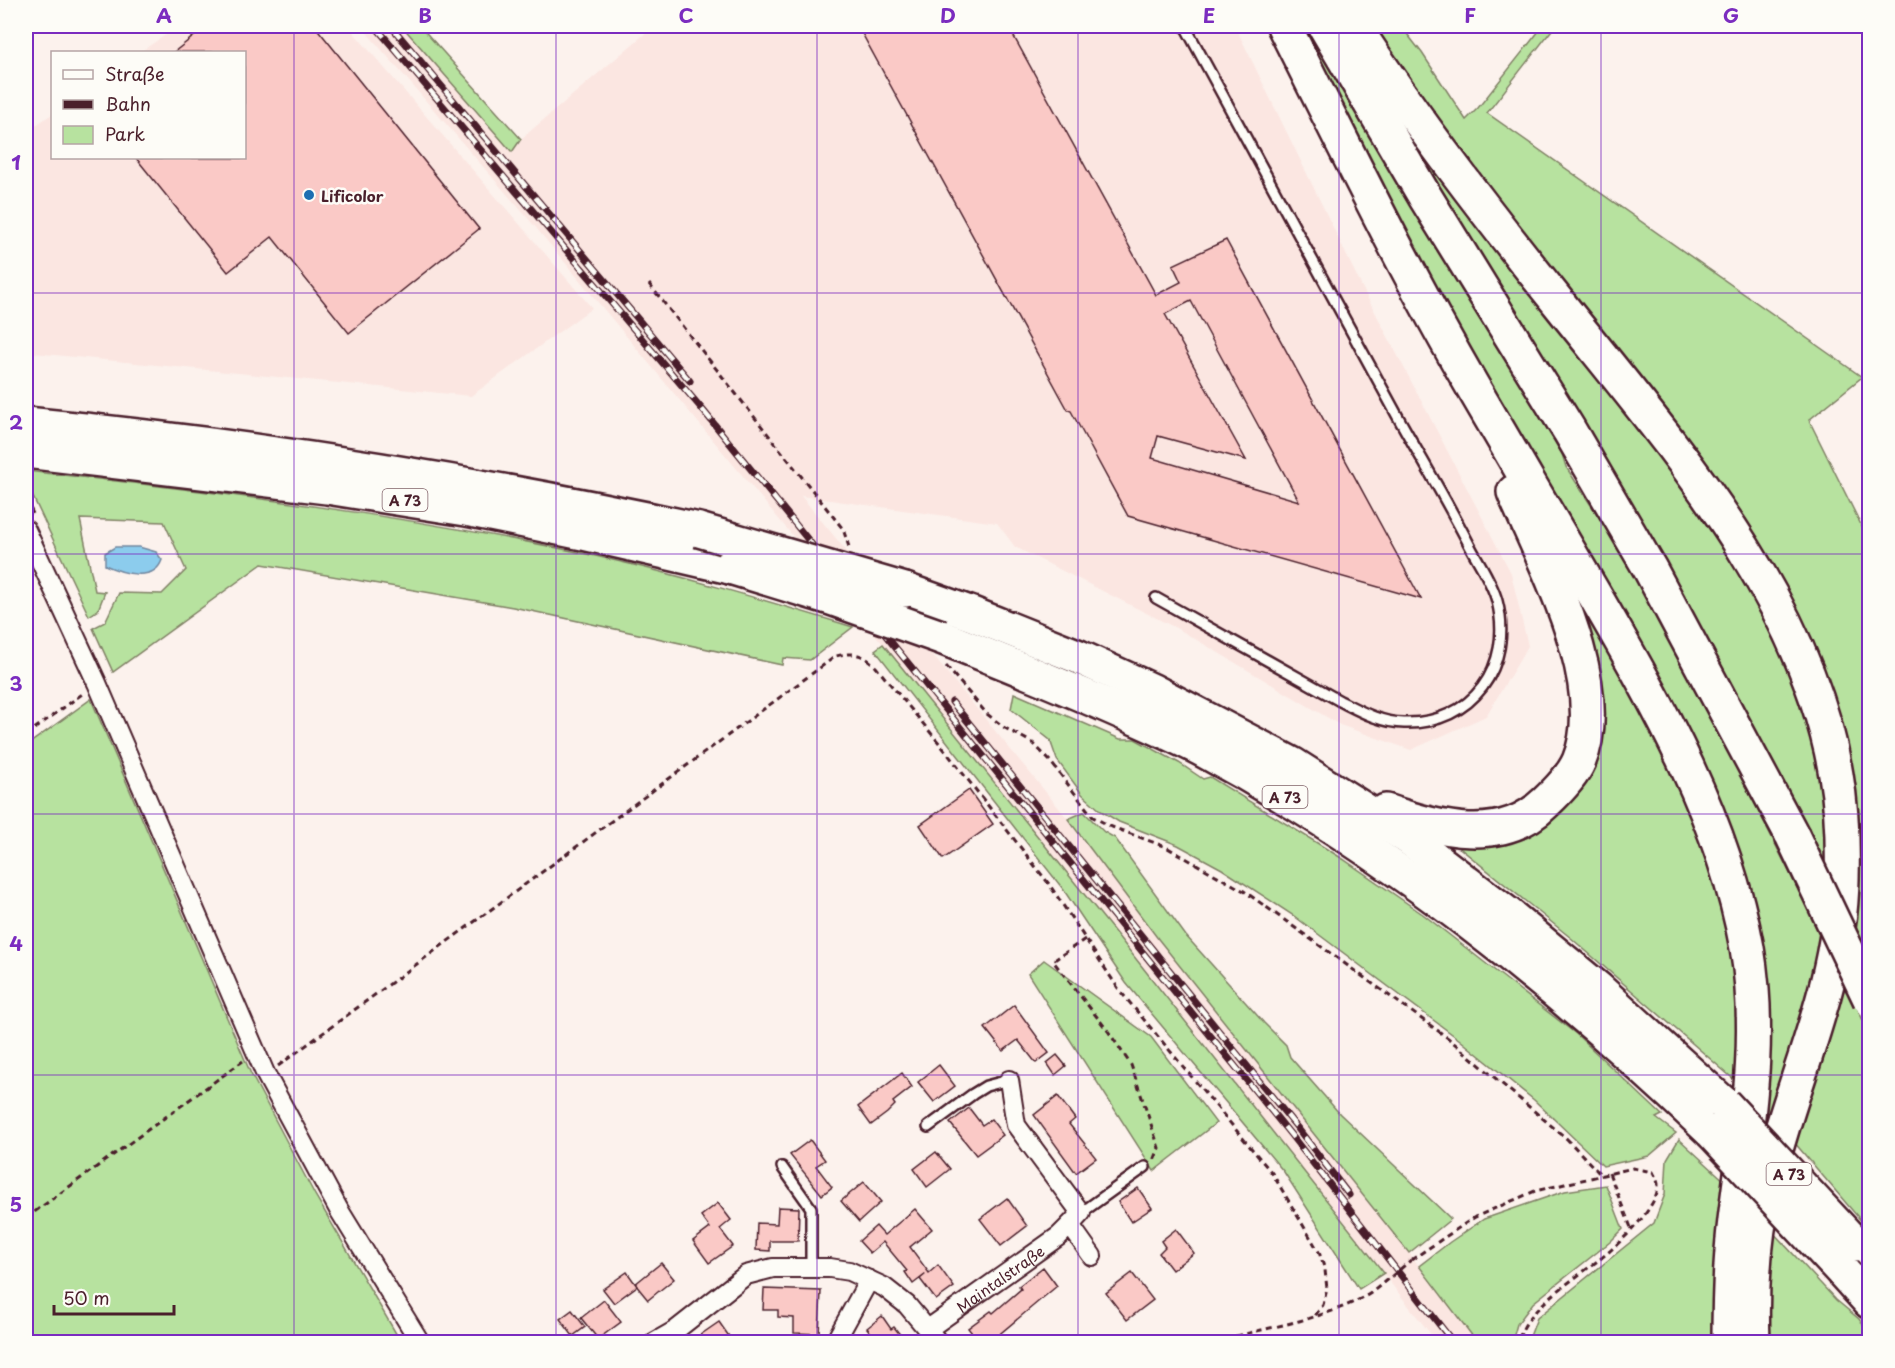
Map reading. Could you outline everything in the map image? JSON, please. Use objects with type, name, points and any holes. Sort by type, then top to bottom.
[{"type":"highway","points":[[1284,26],[1385,225],[1456,358],[1635,665],[1674,737],[1700,794],[1736,898],[1748,952],[1754,1062],[1751,1109],[1735,1222],[1729,1289],[1729,1342]]},
{"type":"highway","points":[[1325,26],[1424,195],[1569,430],[1650,569],[1792,835],[1869,999]]},
{"type":"highway","points":[[1354,26],[1436,146],[1636,401],[1727,523],[1752,561],[1778,608],[1821,712],[1836,775],[1842,831],[1842,882],[1838,936],[1823,1004],[1765,1188],[1754,1276],[1753,1342]]},
{"type":"highway","points":[[1336,793],[1415,821],[1461,830],[1488,830],[1517,823],[1540,809],[1563,786],[1579,761],[1586,731],[1587,694],[1579,654],[1561,601],[1456,358]]},
{"type":"highway","name":"A 73","points":[[26,424],[331,462],[581,505],[699,530],[940,601],[1026,635],[1154,691],[1292,765],[1407,837],[1505,912],[1598,989],[1718,1118],[1856,1259],[1869,1302]]},
{"type":"highway","name":"A 73","points":[[26,451],[75,455],[327,487],[466,509],[583,533],[730,567],[831,598],[942,649],[1075,690],[1190,743],[1293,802],[1398,870],[1492,940],[1656,1078],[1718,1118]]},
{"type":"street","points":[[30,525],[256,1052],[273,1066],[339,1210],[420,1342]]},
{"type":"street","points":[[1009,1080],[1016,1125],[1076,1219],[1092,1256]]},
{"type":"street","name":"Maintalstraße","points":[[933,1336],[1059,1236],[1076,1219]]},
{"type":"street","points":[[654,1342],[676,1330],[747,1275],[774,1268],[830,1268],[849,1271],[884,1287],[907,1305],[933,1336]]},
{"type":"street","points":[[835,1342],[869,1280]]},
{"type":"lane","points":[[1156,598],[1340,702],[1367,714],[1402,723],[1433,721],[1453,714],[1492,673],[1500,652],[1502,631],[1497,599],[1491,585],[1339,312],[1185,26]]},
{"type":"lane","points":[[928,1127],[986,1086],[1009,1080]]},
{"type":"lane","points":[[782,1167],[811,1208],[811,1268]]},
{"type":"lane","points":[[1076,1219],[1145,1167]]},
{"type":"path","points":[[649,284],[843,529],[852,555]]},
{"type":"path","points":[[26,499],[30,525]]},
{"type":"path","points":[[942,649],[987,714],[1005,729],[1034,743],[1093,817],[1112,827],[1166,847],[1244,891],[1448,1038],[1567,1139],[1601,1175]]},
{"type":"path","points":[[273,1066],[836,656],[848,653],[858,654],[868,658],[933,735],[1049,884],[1120,991],[1272,1173],[1326,1270],[1327,1289],[1323,1305],[1313,1318]]},
{"type":"path","points":[[26,735],[97,683]]},
{"type":"path","points":[[1085,939],[1053,961],[1108,1030],[1131,1065],[1159,1148],[1155,1159],[1145,1167]]},
{"type":"path","points":[[26,1218],[256,1052]]},
{"type":"path","points":[[1216,1342],[1313,1318],[1368,1295],[1425,1249],[1474,1217],[1535,1191],[1633,1168],[1653,1172],[1658,1183],[1655,1198],[1632,1230],[1530,1317],[1519,1335],[1519,1342]]},
{"type":"path","points":[[1609,1173],[1632,1230]]},
{"type":"shaded area","points":[[179,26],[348,26],[592,308],[471,396],[34,353],[26,356],[26,132],[51,115],[51,159],[246,159],[246,51],[142,51]]},
{"type":"shaded area","points":[[361,26],[402,26],[512,151],[521,139],[654,26],[1235,26],[1362,287],[1511,573],[1528,646],[1486,716],[1411,750],[1340,725],[1180,630],[1015,547],[997,523],[801,496],[1068,819],[1159,940],[1409,1253],[1477,1342],[1437,1342],[1121,940],[883,644],[532,223]]},
{"type":"green space","points":[[402,26],[420,26],[521,139],[512,152]]},
{"type":"green space","points":[[1295,26],[1309,26],[1562,454],[1566,467],[1615,542],[1680,655],[1827,947],[1774,1119],[1760,1108],[1758,952],[1522,447]]},
{"type":"green space","points":[[1367,26],[1401,26],[1422,53],[1466,120],[1543,26],[1555,26],[1487,113],[1862,377],[1809,420],[1869,541],[1869,961],[1852,917],[1841,743],[1645,397]]},
{"type":"green space","points":[[1392,108],[1727,538],[1766,605],[1824,749],[1834,890],[1747,716],[1679,589],[1558,381]]},
{"type":"green space","points":[[26,471],[305,505],[513,539],[651,569],[853,627],[810,660],[783,658],[782,665],[513,607],[262,564],[113,672],[93,628],[105,622],[119,593],[162,594],[186,570],[164,522],[80,519],[95,591],[105,592],[98,610],[89,616],[26,482]]},
{"type":"green space","points":[[1584,603],[1676,768],[1728,918],[1741,1033],[1738,1083],[1571,938],[1451,841],[1558,806],[1591,656]]},
{"type":"green space","points":[[883,644],[1384,1273],[1359,1289],[1284,1172],[1126,983],[1063,889],[875,650]]},
{"type":"green space","points":[[1014,693],[1120,739],[1135,739],[1203,779],[1210,777],[1343,859],[1424,915],[1576,1034],[1662,1115],[1656,1118],[1676,1133],[1649,1156],[1603,1166],[1534,1100],[1460,1040],[1294,916],[1222,869],[1178,845],[1119,822],[1101,811],[1082,794],[1057,760],[1050,740],[1011,709]]},
{"type":"green space","points":[[91,699],[251,1074],[315,1195],[401,1342],[26,1342],[26,746]]},
{"type":"green space","points":[[1084,812],[1104,832],[1115,838],[1186,936],[1286,1045],[1290,1057],[1340,1114],[1451,1219],[1409,1253],[1159,940],[1068,819]]},
{"type":"green space","points":[[1044,960],[1151,1037],[1216,1123],[1154,1171],[1028,974]]},
{"type":"green space","points":[[1838,967],[1869,1033],[1869,1230],[1788,1135]]},
{"type":"green space","points":[[1679,1139],[1728,1184],[1716,1342],[1530,1342],[1537,1318],[1654,1223],[1665,1194],[1667,1159]]},
{"type":"green space","points":[[1606,1185],[1623,1229],[1533,1303],[1517,1324],[1512,1342],[1477,1342],[1419,1266],[1484,1219],[1565,1191]]},
{"type":"green space","points":[[1769,1228],[1836,1300],[1859,1319],[1869,1332],[1869,1342],[1761,1342]]},
{"type":"water","points":[[115,547],[139,547],[156,552],[162,560],[152,572],[145,574],[120,571],[105,565],[105,553]]},
{"type":"building","name":"Lificolor","points":[[207,26],[315,26],[479,229],[349,333],[272,237],[228,272],[137,159],[246,159],[246,51],[175,51]]},
{"type":"building","points":[[858,26],[1008,26],[1156,295],[1181,282],[1173,265],[1226,240],[1421,599],[1128,516],[1071,411],[1068,410]],"holes":[[[1191,301],[1299,501],[1152,458],[1158,436],[1246,460],[1165,314]]]},
{"type":"building","points":[[969,790],[993,824],[943,859],[920,825]]},
{"type":"building","points":[[1014,1005],[1049,1053],[1036,1063],[1018,1040],[1003,1051],[985,1028]]},
{"type":"building","points":[[1057,1055],[1066,1066],[1055,1075],[1047,1063]]},
{"type":"building","points":[[939,1065],[955,1086],[934,1102],[918,1082]]},
{"type":"building","points":[[902,1073],[912,1087],[893,1102],[895,1105],[887,1113],[871,1125],[858,1107]]},
{"type":"building","points":[[1058,1096],[1075,1119],[1069,1124],[1096,1158],[1076,1173],[1034,1115]]},
{"type":"building","points":[[969,1108],[982,1125],[991,1119],[1003,1135],[976,1155],[950,1123]]},
{"type":"building","points":[[810,1140],[825,1160],[816,1166],[832,1187],[822,1195],[790,1155]]},
{"type":"building","points":[[936,1152],[950,1169],[927,1187],[914,1169]]},
{"type":"building","points":[[864,1182],[881,1202],[859,1222],[841,1201]]},
{"type":"building","points":[[1138,1188],[1152,1208],[1131,1222],[1118,1202]]},
{"type":"building","points":[[1007,1198],[1027,1226],[1001,1246],[980,1219]]},
{"type":"building","points":[[718,1203],[731,1220],[720,1229],[733,1246],[709,1263],[693,1241],[710,1228],[701,1216]]},
{"type":"building","points":[[778,1207],[799,1208],[798,1241],[770,1241],[770,1251],[756,1250],[757,1223],[777,1224]]},
{"type":"building","points":[[915,1209],[932,1229],[910,1247],[929,1273],[938,1265],[954,1287],[936,1300],[920,1279],[926,1274],[913,1284],[905,1272],[907,1271],[883,1242],[870,1253],[859,1241],[876,1226],[884,1235]]},
{"type":"building","points":[[1176,1229],[1194,1253],[1172,1270],[1159,1253],[1165,1247],[1161,1241]]},
{"type":"building","points":[[661,1263],[674,1279],[648,1300],[635,1284]]},
{"type":"building","points":[[1043,1267],[1057,1286],[990,1342],[979,1342],[968,1328],[991,1311],[993,1313],[1021,1289],[1019,1286]]},
{"type":"building","points":[[627,1272],[637,1286],[614,1303],[603,1289]]},
{"type":"building","points":[[1132,1273],[1153,1300],[1127,1320],[1106,1293]]},
{"type":"building","points":[[764,1289],[821,1291],[819,1334],[794,1333],[794,1318],[778,1317],[778,1310],[763,1310]]},
{"type":"building","points":[[604,1300],[621,1322],[598,1339],[581,1318]]},
{"type":"building","points":[[572,1310],[585,1327],[573,1336],[560,1319]]},
{"type":"building","points":[[882,1316],[891,1329],[894,1327],[906,1342],[874,1342],[877,1340],[867,1328]]},
{"type":"building","points":[[719,1322],[733,1342],[690,1342]]},
{"type":"railway","points":[[375,26],[702,409],[1291,1135],[1453,1342]]},
{"type":"railway","points":[[391,26],[690,381]]},
{"type":"railway","points":[[952,702],[1299,1130],[1349,1195]]},
{"type":"place","name":"Lificolor","points":[[309,195]]}]
